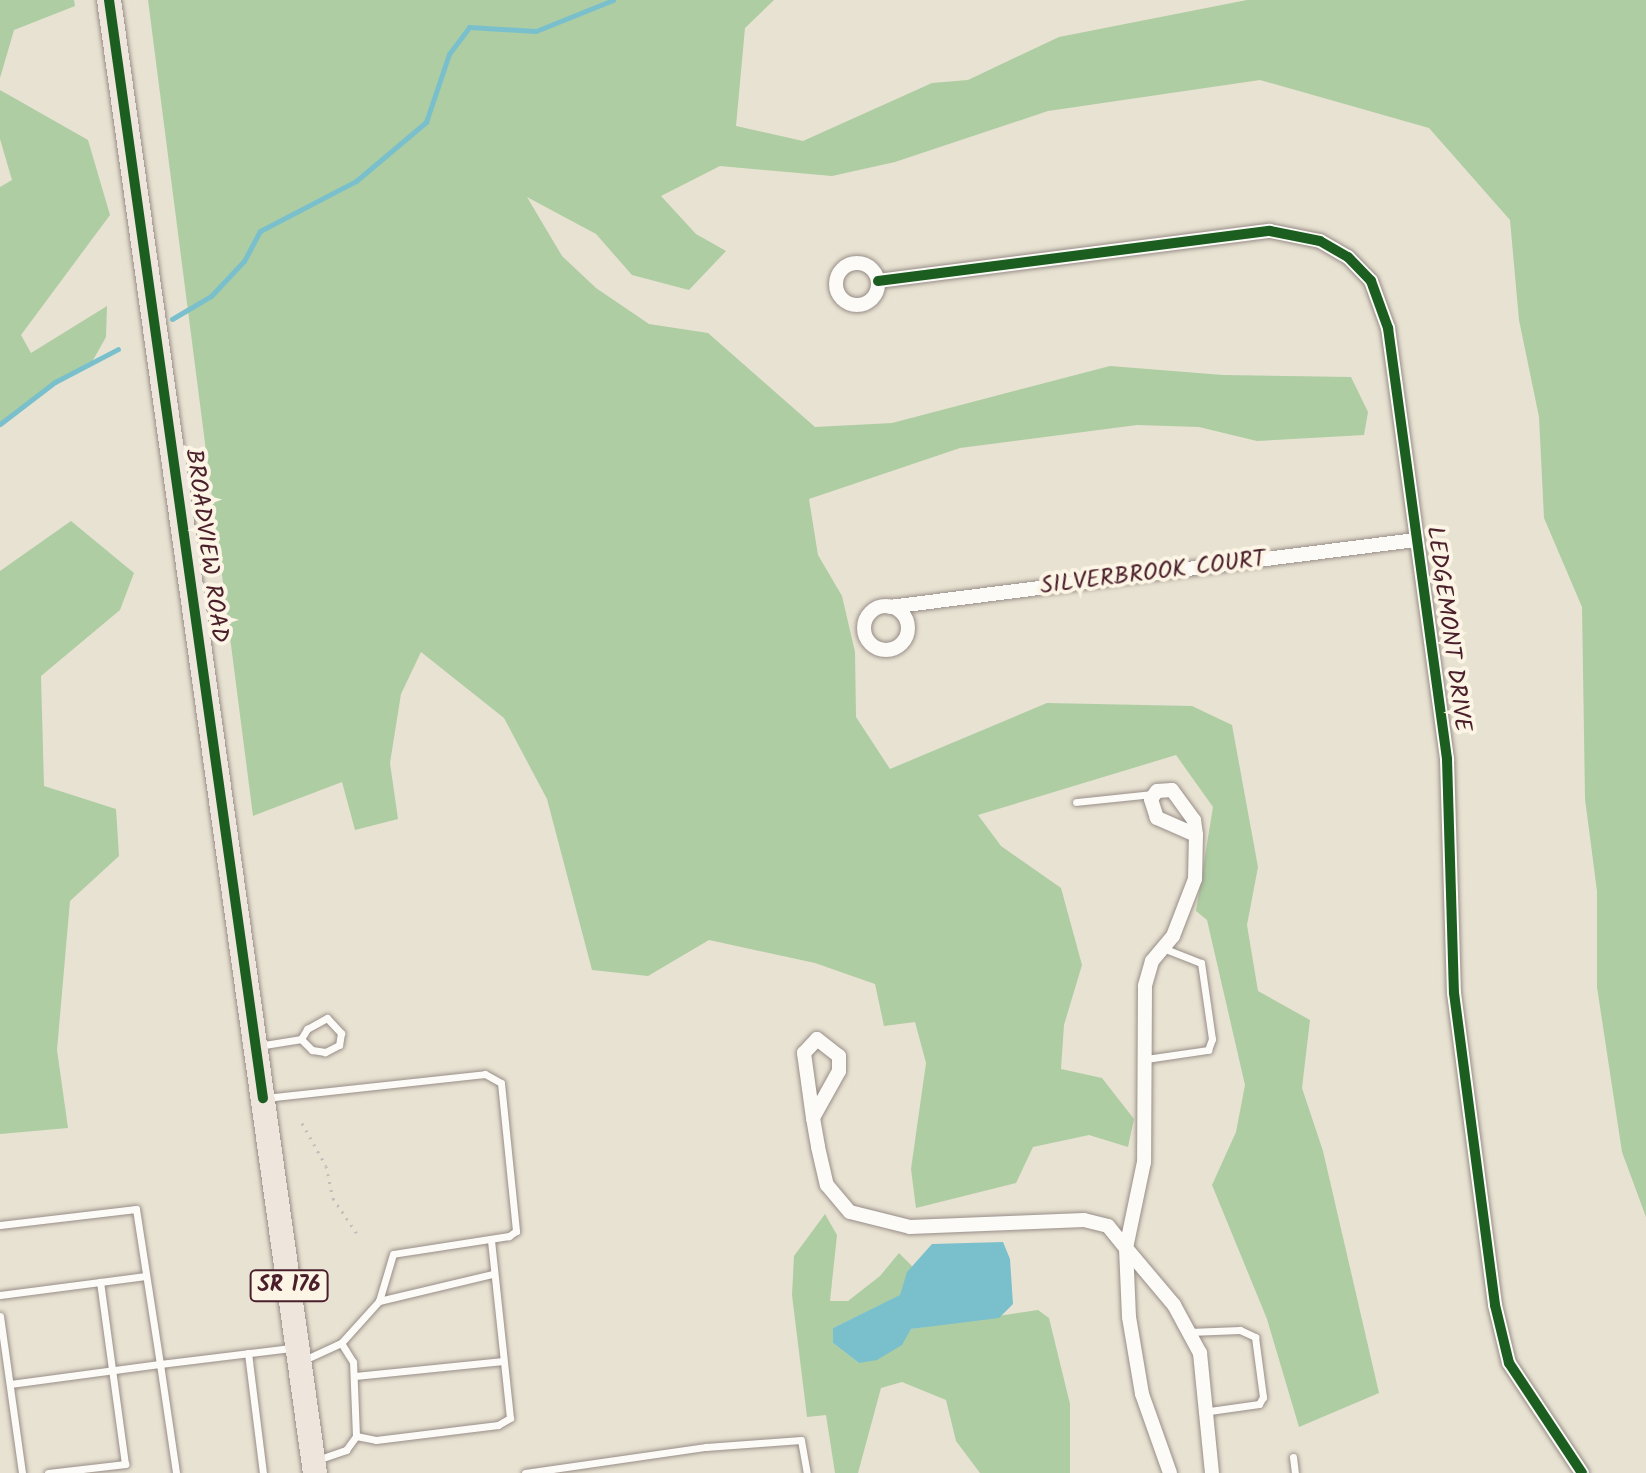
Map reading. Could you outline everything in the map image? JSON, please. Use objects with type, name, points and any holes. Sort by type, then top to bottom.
[{"type":"main road","name":"BROADVIEW ROAD","points":[[109,0],[314,1467]]},
{"type":"street","name":"LEDGEMONT DRIVE","points":[[878,281],[1270,231],[1320,241],[1348,257],[1371,281],[1381,301],[1447,759],[1454,993],[1495,1305],[1509,1363],[1582,1473]]},
{"type":"street","name":"SILVERBROOK COURT","points":[[890,607],[1415,540]]},
{"type":"street","points":[[1170,1473],[1142,1394],[1129,1317],[1126,1248],[1144,1162],[1145,986],[1152,961],[1173,936],[1195,879],[1196,835],[1186,804],[1172,790],[1154,794],[1157,818],[1196,835]]},
{"type":"street","points":[[813,1118],[839,1071],[839,1056],[817,1039],[804,1053],[813,1118],[827,1185],[850,1212],[910,1227],[1084,1220],[1108,1226],[1174,1305],[1200,1353],[1209,1411],[1212,1473]]},
{"type":"lane","points":[[1076,802],[1154,794]]},
{"type":"lane","points":[[1146,1059],[1208,1050],[1212,1039],[1201,963],[1163,948]]},
{"type":"lane","points":[[327,1018],[341,1033],[339,1045],[325,1052],[312,1050],[301,1039],[307,1029],[327,1018]]},
{"type":"lane","points":[[255,1046],[301,1039]]},
{"type":"lane","points":[[10,1384],[248,1353],[299,1354],[316,1358],[341,1343],[379,1301],[393,1254],[509,1236],[519,1222],[501,1083],[496,1076],[263,1098]]},
{"type":"lane","points":[[0,1225],[136,1209],[176,1473]]},
{"type":"lane","points":[[356,1436],[376,1440],[498,1425],[510,1418],[492,1274],[491,1239]]},
{"type":"lane","points":[[379,1301],[492,1274]]},
{"type":"lane","points":[[0,1295],[146,1276]]},
{"type":"lane","points":[[48,1473],[126,1468],[100,1282]]},
{"type":"lane","points":[[0,1316],[22,1473]]},
{"type":"lane","points":[[1189,1332],[1240,1330],[1255,1337],[1263,1397],[1259,1404],[1209,1411]]},
{"type":"lane","points":[[314,1467],[334,1457],[356,1436],[355,1376],[341,1343]]},
{"type":"lane","points":[[248,1353],[263,1473]]},
{"type":"lane","points":[[355,1376],[503,1361]]},
{"type":"lane","points":[[525,1473],[706,1447],[801,1440],[807,1473]]},
{"type":"lane","points":[[1293,1457],[1295,1473]]},
{"type":"path","points":[[302,1123],[326,1166],[333,1198],[358,1235]]},
{"type":"green space","points":[[0,0],[74,0],[75,6],[14,30],[0,78]]},
{"type":"green space","points":[[148,0],[774,0],[745,28],[736,126],[803,141],[932,83],[968,80],[1059,37],[1247,0],[1646,0],[1646,1217],[1622,1152],[1597,987],[1597,891],[1585,799],[1582,607],[1544,518],[1539,417],[1519,320],[1510,220],[1429,128],[1260,80],[1048,111],[895,162],[832,176],[720,166],[661,196],[696,234],[726,251],[689,290],[632,275],[596,234],[527,197],[562,256],[596,288],[649,324],[708,333],[815,427],[892,423],[1110,366],[1223,375],[1351,377],[1368,412],[1364,435],[1257,441],[1199,427],[1137,425],[960,448],[809,499],[818,555],[842,596],[855,652],[856,717],[890,769],[1047,703],[1192,706],[1232,725],[1258,867],[1247,925],[1258,991],[1310,1020],[1302,1088],[1323,1151],[1379,1393],[1299,1427],[1267,1319],[1212,1185],[1236,1132],[1245,1085],[1207,920],[1196,911],[1213,807],[1176,755],[978,815],[1001,846],[1061,888],[1082,965],[1064,1025],[1061,1069],[1102,1078],[1134,1119],[1128,1147],[1089,1135],[1033,1147],[1016,1183],[916,1208],[911,1169],[926,1063],[915,1022],[884,1026],[875,984],[815,963],[709,940],[648,976],[592,970],[547,799],[504,718],[421,652],[401,694],[390,763],[398,819],[355,830],[342,782],[253,816]]},
{"type":"green space","points":[[0,90],[88,140],[110,215],[21,335],[31,353],[107,306],[106,337],[92,362],[55,382],[0,424],[0,187],[12,180],[0,139]]},
{"type":"green space","points":[[71,521],[134,573],[120,610],[41,676],[44,786],[116,809],[119,856],[70,901],[57,1050],[68,1128],[0,1134],[0,571]]},
{"type":"green space","points":[[825,1214],[837,1235],[830,1301],[848,1301],[880,1276],[899,1253],[912,1266],[901,1295],[833,1328],[833,1343],[859,1363],[911,1329],[1038,1310],[1049,1318],[1070,1404],[1070,1473],[980,1473],[956,1441],[946,1400],[902,1382],[881,1388],[858,1473],[835,1473],[826,1415],[807,1417],[792,1295],[794,1256]]},
{"type":"water","points":[[1003,1242],[1010,1259],[1013,1304],[999,1318],[911,1329],[902,1345],[877,1360],[859,1363],[833,1343],[833,1328],[900,1295],[907,1272],[932,1244]]},
{"type":"waterway","points":[[172,319],[211,296],[244,261],[260,231],[356,181],[426,122],[449,54],[469,27],[536,31],[613,0]]},
{"type":"waterway","points":[[0,424],[55,382],[118,349]]},
{"type":"cycle path","points":[[109,0],[263,1098]]},
{"type":"cycle path","points":[[878,281],[1270,231],[1320,241],[1348,257],[1371,281],[1388,328],[1447,759],[1454,993],[1495,1305],[1509,1363],[1582,1473]]}]
